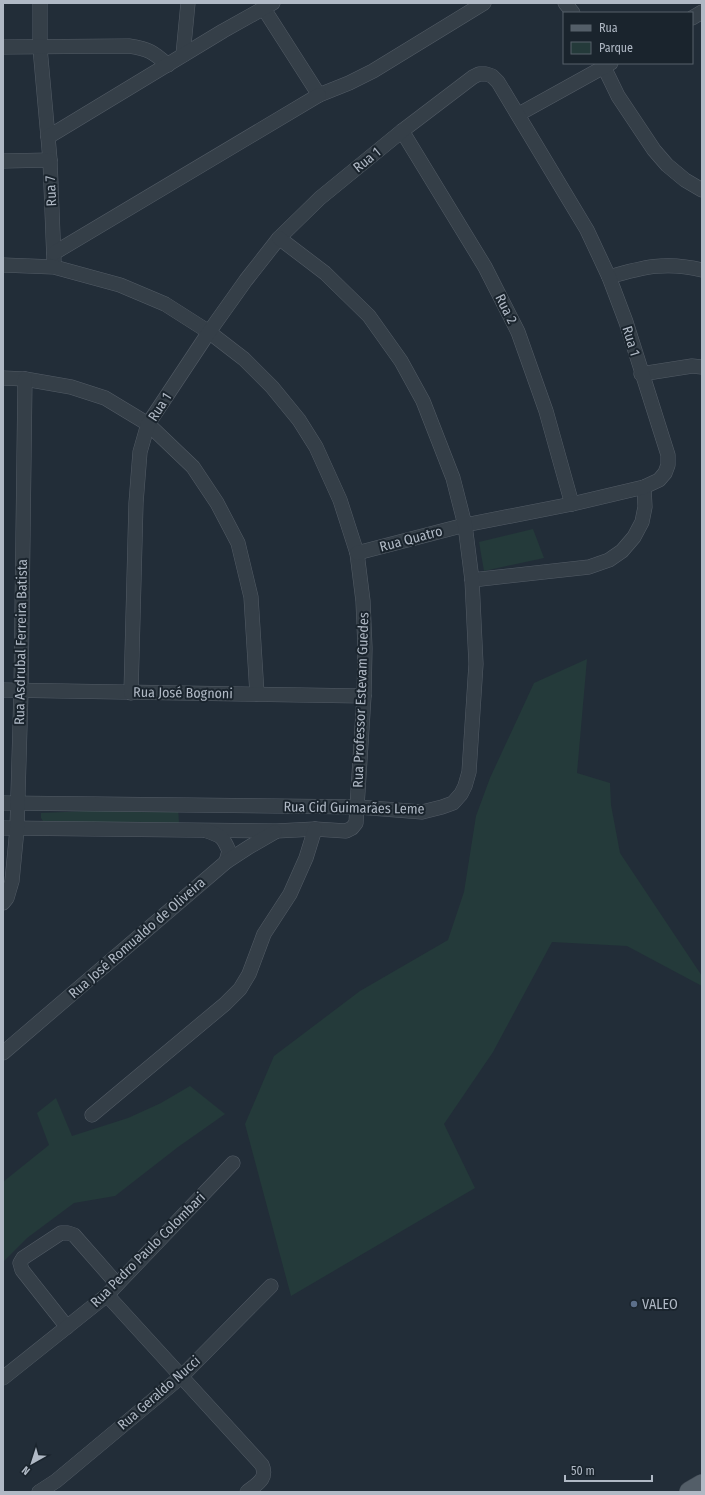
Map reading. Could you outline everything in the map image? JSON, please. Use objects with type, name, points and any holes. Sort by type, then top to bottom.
[{"type":"main road","points":[[690,1492],[702,1485]]},
{"type":"street","points":[[40,3],[40,48],[50,160]]},
{"type":"street","points":[[183,55],[188,3]]},
{"type":"street","points":[[54,253],[319,95],[349,83],[373,71],[484,3]]},
{"type":"street","points":[[565,3],[572,12]]},
{"type":"street","points":[[48,137],[223,30],[269,6],[319,95]]},
{"type":"street","points":[[693,17],[702,12]]},
{"type":"street","points":[[3,47],[40,48],[129,46],[143,48],[152,52],[168,65]]},
{"type":"street","points":[[518,114],[606,64],[618,96],[654,150],[684,180],[702,190]]},
{"type":"street","name":"Rua 1","points":[[131,692],[136,503],[140,452],[148,424],[209,332],[246,280],[279,238],[320,198],[402,131],[479,74],[492,76],[498,82],[577,212],[609,276],[626,322],[641,374],[668,455],[668,465],[665,473],[659,480],[647,486]]},
{"type":"street","name":"Rua 2","points":[[402,131],[485,267],[518,332],[546,411],[572,504]]},
{"type":"street","name":"Rua 7","points":[[3,161],[50,160],[54,267]]},
{"type":"street","name":"Rua Cid Guimarães Leme","points":[[3,803],[358,807],[422,812],[442,808],[453,803],[461,794],[465,786],[469,772],[476,664],[472,580],[465,525],[453,478],[423,401],[401,360],[369,316],[325,273],[279,238]]},
{"type":"street","name":"Rua Professor Estevam Guedes","points":[[3,265],[54,267],[120,285],[165,304],[209,332],[244,359],[272,386],[299,420],[316,447],[340,500],[358,553],[364,601],[364,696],[358,807],[356,823],[352,828],[346,831]]},
{"type":"street","points":[[609,276],[643,267],[668,265],[702,270]]},
{"type":"street","points":[[641,374],[692,366],[702,367]]},
{"type":"street","points":[[3,378],[25,379],[70,387],[105,398],[148,424],[193,467],[217,503],[238,543],[251,597],[257,694]]},
{"type":"street","name":"Rua Asdrubal Ferreira Batista","points":[[3,903],[7,898],[12,881],[10,829],[18,803],[25,379]]},
{"type":"street","points":[[472,580],[589,567],[609,560],[622,551],[634,537],[642,522],[647,486]]},
{"type":"street","name":"Rua Quatro","points":[[358,553],[465,525],[572,504],[647,486]]},
{"type":"street","name":"Rua José Bognoni","points":[[3,690],[364,696]]},
{"type":"street","name":"Rua Cid Guimarães Leme","points":[[10,829],[276,831],[315,829],[346,831]]},
{"type":"street","points":[[92,1115],[225,1004],[240,989],[249,974],[264,934],[290,894],[306,858],[315,829]]},
{"type":"street","points":[[205,830],[220,835],[229,851],[226,862]]},
{"type":"street","name":"Rua José Romualdo de Oliveira","points":[[3,1053],[226,862],[276,831]]},
{"type":"street","name":"Rua Pedro Paulo Colombari","points":[[3,1378],[107,1295],[233,1163]]},
{"type":"street","points":[[67,1327],[22,1270],[20,1263],[23,1258],[61,1233],[68,1233],[74,1236],[117,1284]]},
{"type":"street","name":"Rua Geraldo Nucci","points":[[39,1492],[56,1481],[182,1376],[271,1286]]},
{"type":"street","points":[[107,1295],[262,1465],[265,1471],[263,1477],[260,1482],[247,1492]]},
{"type":"green space","points":[[533,529],[544,558],[484,571],[479,542]]},
{"type":"green space","points":[[587,659],[577,773],[610,783],[611,805],[620,853],[702,976],[702,986],[627,946],[552,942],[493,1052],[444,1124],[475,1188],[291,1296],[245,1124],[274,1056],[360,991],[448,940],[464,892],[476,816],[490,778],[534,683]]},
{"type":"green space","points":[[178,807],[179,823],[45,824],[41,818],[41,813]]},
{"type":"green space","points":[[190,1086],[225,1114],[178,1147],[115,1196],[74,1203],[27,1238],[3,1262],[3,1182],[49,1145],[37,1113],[56,1098],[72,1136],[128,1118],[161,1103]]},
{"type":"place","name":"VALEO","points":[[634,1304]]}]
